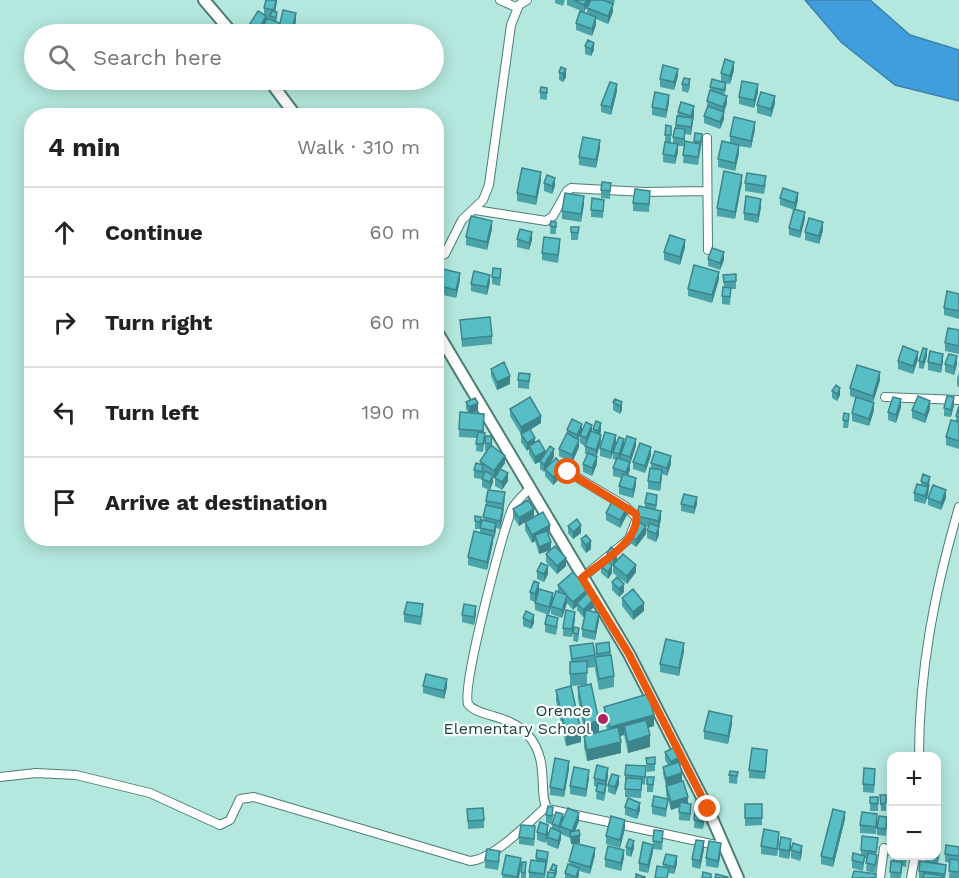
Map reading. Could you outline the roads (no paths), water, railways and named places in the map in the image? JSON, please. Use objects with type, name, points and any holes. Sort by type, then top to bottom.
[{"type":"street","points":[[204,0],[224,24]]},
{"type":"street","points":[[500,0],[518,9]]},
{"type":"street","points":[[444,255],[462,220],[483,200],[489,185],[512,25],[518,9],[527,0]]},
{"type":"street","points":[[276,90],[290,108]]},
{"type":"street","points":[[707,138],[708,250]]},
{"type":"street","points":[[475,210],[546,221],[553,216],[567,191],[572,188],[644,192],[707,191]]},
{"type":"street","points":[[444,344],[629,654],[657,705],[738,878]]},
{"type":"street","points":[[885,397],[959,400]]},
{"type":"street","points":[[568,472],[626,506],[637,518],[629,539],[582,578]]},
{"type":"street","points":[[530,489],[516,502],[507,526],[471,661],[466,699],[471,708],[507,719],[528,735],[542,760],[546,807]]},
{"type":"street","points":[[919,752],[919,727],[929,622],[959,507]]},
{"type":"street","points":[[0,777],[36,773],[76,775],[150,794],[220,825],[230,820],[240,799],[254,797],[470,861],[483,858],[546,807]]},
{"type":"street","points":[[546,807],[553,811],[724,846]]},
{"type":"street","points":[[880,878],[884,848]]},
{"type":"street","points":[[911,878],[914,860]]},
{"type":"water","points":[[805,0],[870,0],[910,35],[959,50],[959,101],[895,85],[841,42]]},
{"type":"place","name":"Orence Elementary School","points":[[603,719]]}]
